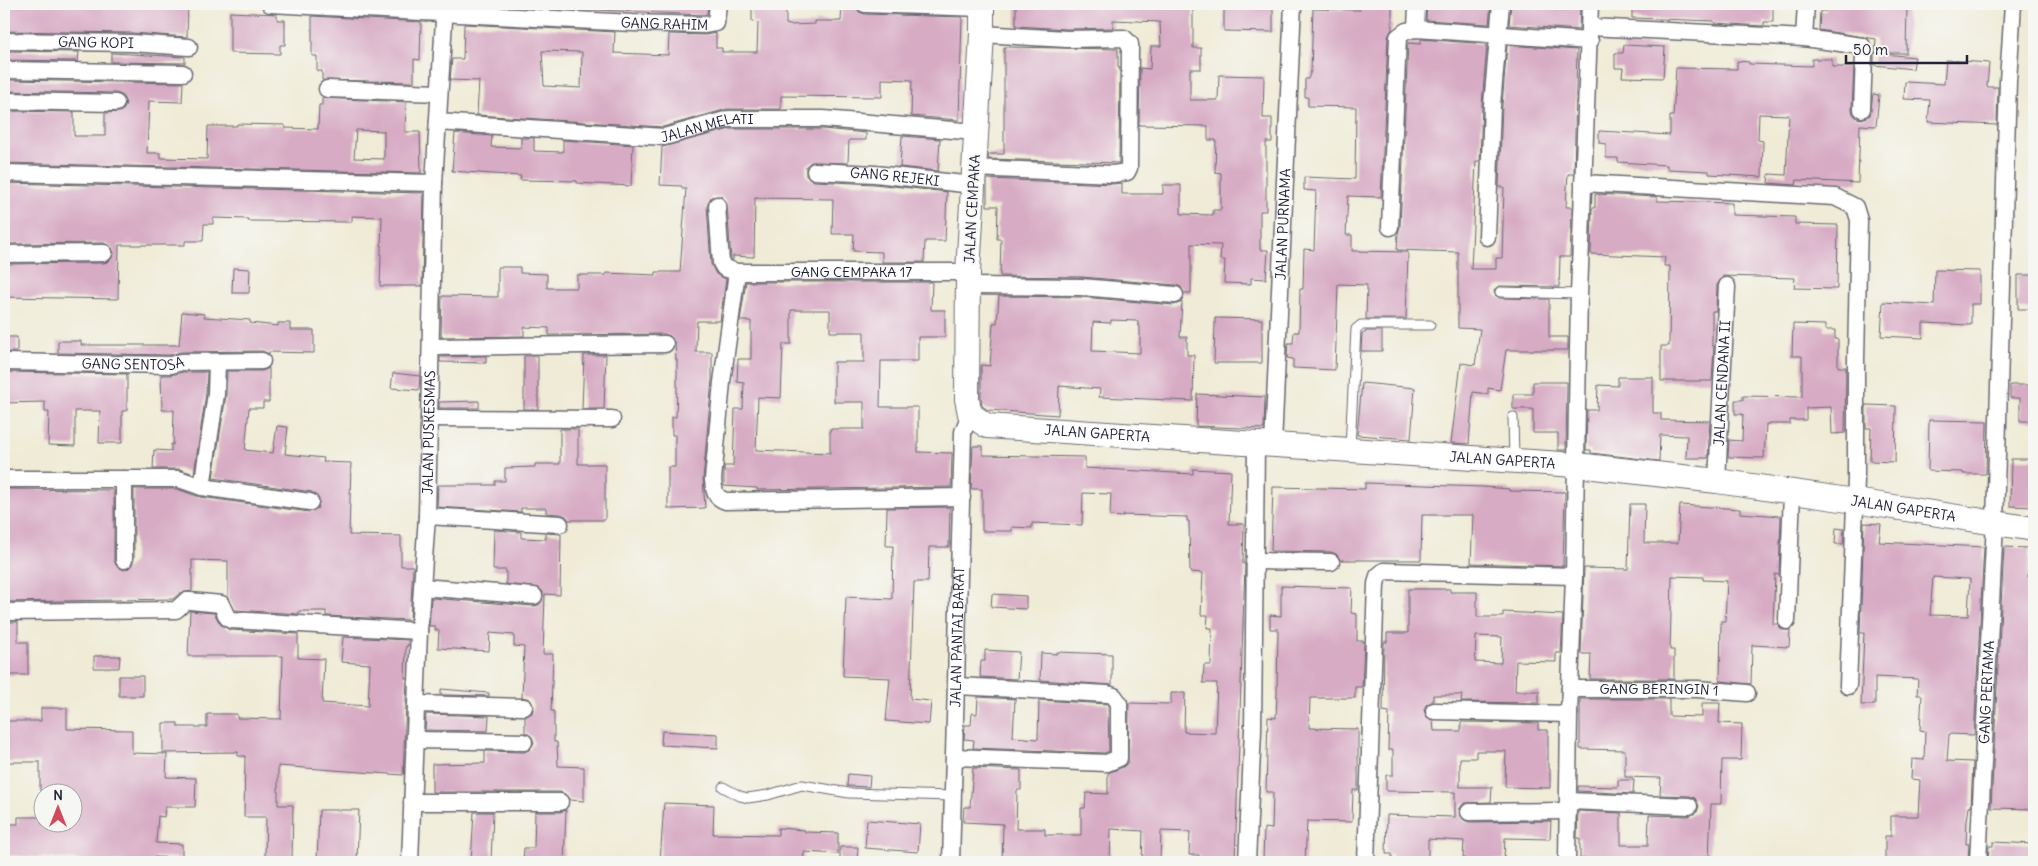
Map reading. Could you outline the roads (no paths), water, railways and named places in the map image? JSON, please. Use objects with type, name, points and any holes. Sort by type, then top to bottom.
[{"type":"street","points":[[270,4],[445,8]]},
{"type":"street","name":"GANG RAHIM","points":[[445,8],[633,24],[705,25],[716,23],[718,4]]},
{"type":"street","points":[[866,4],[982,6]]},
{"type":"street","name":"JALAN PURNAMA","points":[[1247,862],[1253,730],[1254,561],[1264,444],[1293,4]]},
{"type":"street","points":[[1416,29],[1417,4]]},
{"type":"street","points":[[1487,237],[1492,105],[1500,4]]},
{"type":"street","points":[[1567,862],[1569,714],[1577,465],[1579,294],[1590,4]]},
{"type":"street","points":[[1804,38],[1806,4]]},
{"type":"street","name":"GANG PERTAMA","points":[[1978,862],[1995,523],[2008,81],[2013,4]]},
{"type":"street","name":"JALAN CEMPAKA","points":[[970,414],[967,399],[968,279],[982,6]]},
{"type":"street","name":"JALAN PUSKESMAS","points":[[410,862],[419,631],[427,516],[434,183],[445,8]]},
{"type":"street","points":[[1390,227],[1398,37],[1406,31],[1416,29],[1498,36],[1590,34],[1804,38],[1862,46],[1864,56],[1862,108]]},
{"type":"street","name":"GANG REJEKI","points":[[815,171],[973,177],[1124,174],[1127,172],[1129,168],[1130,48],[1127,40],[1124,38],[1066,39],[982,34]]},
{"type":"street","name":"GANG KOPI","points":[[4,41],[132,43],[188,47]]},
{"type":"street","points":[[4,70],[183,74]]},
{"type":"street","points":[[327,89],[439,93]]},
{"type":"street","points":[[4,100],[116,103]]},
{"type":"street","name":"JALAN MELATI","points":[[438,122],[664,137],[729,119],[823,119],[976,132]]},
{"type":"street","points":[[4,173],[434,183]]},
{"type":"street","points":[[1583,183],[1835,196],[1854,207],[1859,220],[1854,501],[1848,686]]},
{"type":"street","points":[[717,205],[722,267],[736,272],[722,382],[713,480],[714,492],[719,499],[726,501],[962,497]]},
{"type":"street","points":[[4,254],[104,253]]},
{"type":"street","name":"GANG CEMPAKA 17","points":[[736,272],[968,279],[1175,295]]},
{"type":"street","name":"JALAN CENDANA II","points":[[1717,481],[1727,286]]},
{"type":"street","points":[[431,347],[665,344]]},
{"type":"street","name":"GANG SENTOSA","points":[[4,362],[171,365],[181,362],[262,361]]},
{"type":"street","points":[[202,487],[215,402],[217,362]]},
{"type":"street","name":"JALAN GAPERTA","points":[[970,414],[987,426],[1577,465],[1717,481],[2034,529]]},
{"type":"street","name":"JALAN PANTAI BARAT","points":[[951,862],[963,432],[970,414]]},
{"type":"street","points":[[429,418],[612,418]]},
{"type":"street","points":[[4,479],[179,479],[202,487],[310,502]]},
{"type":"street","points":[[124,479],[124,560]]},
{"type":"street","points":[[1786,621],[1792,493]]},
{"type":"street","points":[[427,516],[560,524]]},
{"type":"street","points":[[1254,561],[1331,562]]},
{"type":"street","points":[[1366,862],[1376,584],[1378,576],[1384,571],[1574,576]]},
{"type":"street","points":[[422,587],[534,596]]},
{"type":"street","points":[[4,612],[176,610],[186,602],[194,600],[221,604],[227,617],[231,620],[419,631]]},
{"type":"street","points":[[955,757],[1107,763],[1119,758],[1119,703],[1114,696],[1108,694],[957,686]]},
{"type":"street","name":"GANG BERINGIN 1","points":[[1570,689],[1697,690],[1747,693]]},
{"type":"street","points":[[416,704],[524,707]]},
{"type":"street","points":[[1434,711],[1569,714]]},
{"type":"street","points":[[416,740],[524,742]]},
{"type":"street","points":[[412,802],[560,802]]},
{"type":"street","points":[[1469,812],[1568,806],[1689,806]]},
{"type":"lane","points":[[1500,292],[1579,294]]},
{"type":"lane","points":[[1350,451],[1356,329],[1361,326],[1430,326]]},
{"type":"lane","points":[[1513,417],[1514,462]]},
{"type":"lane","points":[[722,787],[748,798],[768,795],[802,785],[817,786],[839,792],[953,796]]}]
